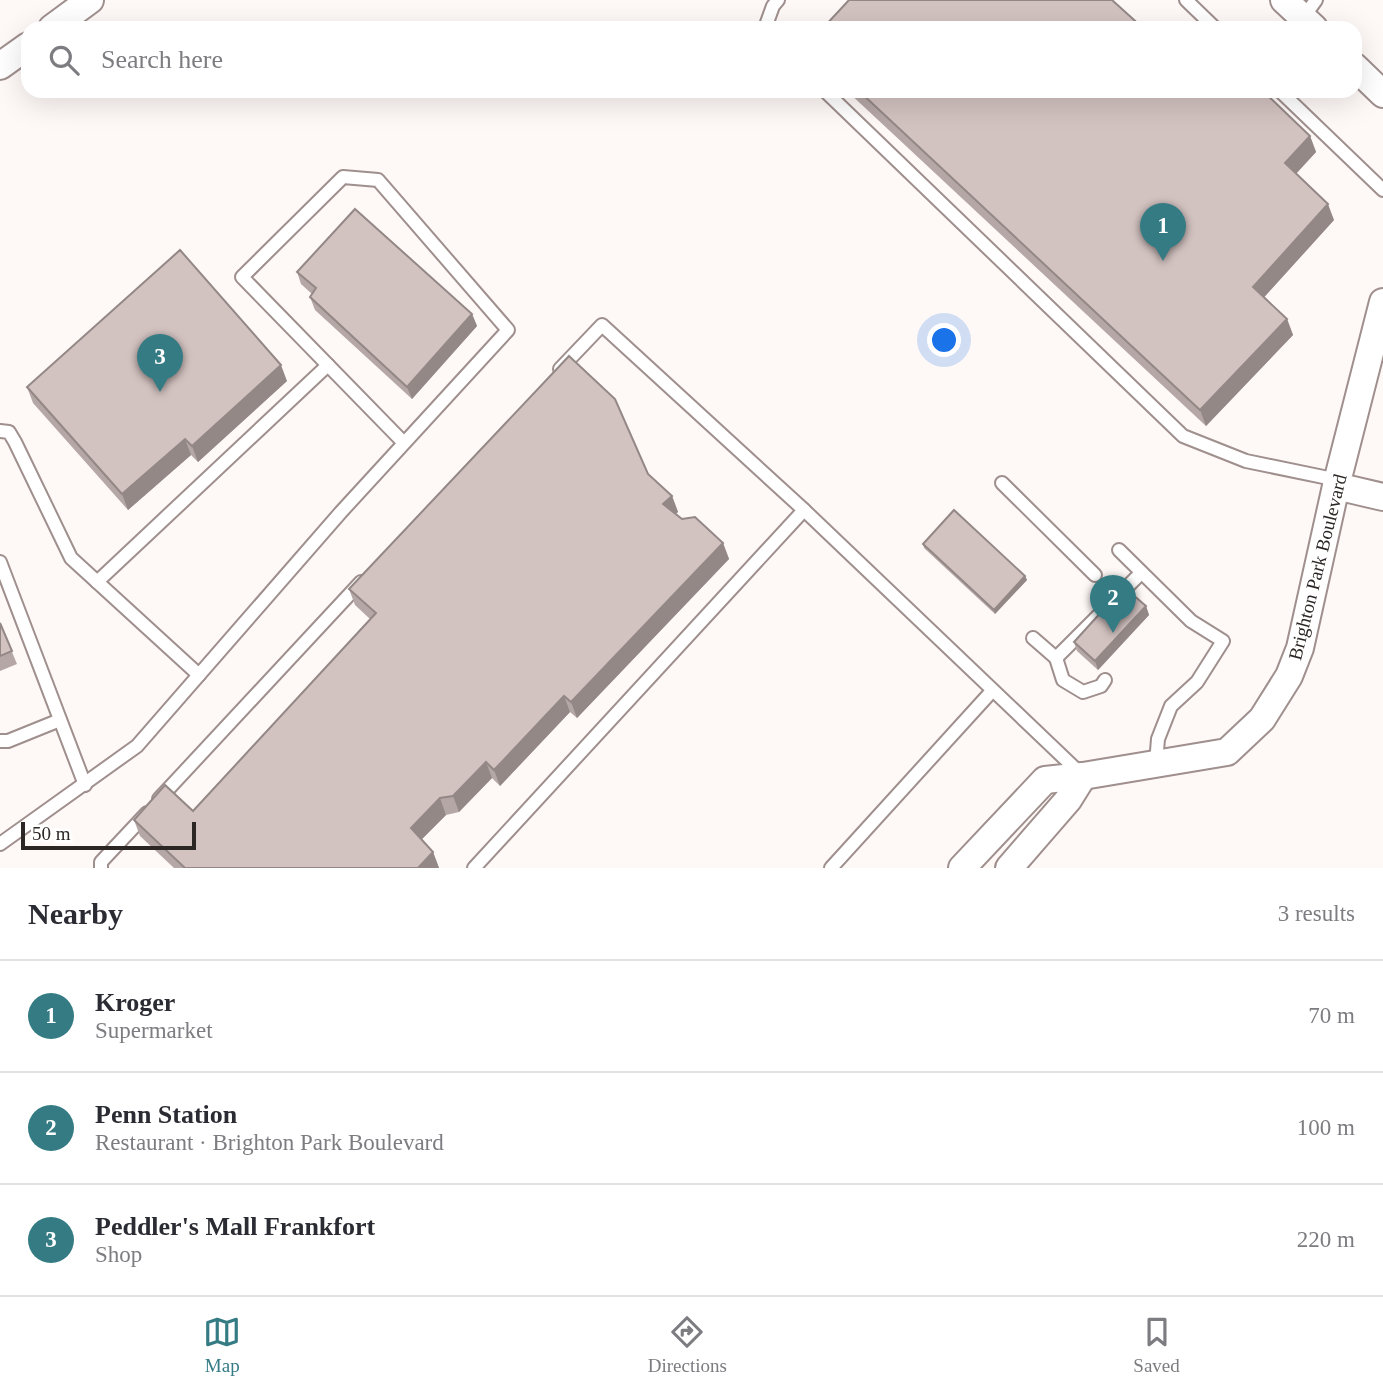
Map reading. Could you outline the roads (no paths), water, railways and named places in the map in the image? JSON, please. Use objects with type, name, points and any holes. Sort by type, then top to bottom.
[{"type":"street","points":[[62,21],[90,0]]},
{"type":"street","points":[[1284,0],[1311,15]]},
{"type":"street","points":[[0,66],[21,51]]},
{"type":"street","points":[[1362,74],[1383,94]]},
{"type":"street","name":"Brighton Park Boulevard","points":[[962,868],[1045,780],[1227,752],[1262,719],[1289,676],[1300,648],[1337,483],[1383,302]]},
{"type":"street","points":[[1337,483],[1383,497]]},
{"type":"street","points":[[1009,868],[1068,800],[1083,776]]},
{"type":"lane","points":[[768,21],[778,0]]},
{"type":"lane","points":[[1186,0],[1208,21]]},
{"type":"lane","points":[[832,98],[1184,436],[1246,461],[1337,483]]},
{"type":"lane","points":[[1287,98],[1383,190]]},
{"type":"lane","points":[[0,844],[137,746],[341,512],[508,330],[378,180],[343,177],[242,277],[404,443]]},
{"type":"lane","points":[[554,376],[601,325],[803,510],[1083,776]]},
{"type":"lane","points":[[97,582],[328,365]]},
{"type":"lane","points":[[0,431],[9,432],[15,442],[71,558],[199,675]]},
{"type":"lane","points":[[1002,483],[1095,575]]},
{"type":"lane","points":[[474,868],[803,510]]},
{"type":"lane","points":[[1119,550],[1191,621],[1223,642],[1197,682],[1171,706],[1158,739],[1156,763]]},
{"type":"lane","points":[[0,562],[85,785]]},
{"type":"lane","points":[[101,868],[101,862],[116,845],[373,570]]},
{"type":"lane","points":[[1056,658],[1141,573]]},
{"type":"lane","points":[[1033,638],[1056,658],[1063,680],[1083,692],[1101,686],[1105,680]]},
{"type":"lane","points":[[831,868],[992,691]]},
{"type":"lane","points":[[0,741],[8,741],[60,720]]},
{"type":"place","name":"Kroger","points":[[1163,261]]},
{"type":"place","name":"Peddler's Mall Frankfort","points":[[160,392]]},
{"type":"place","name":"Penn Station","points":[[1113,633]]}]
